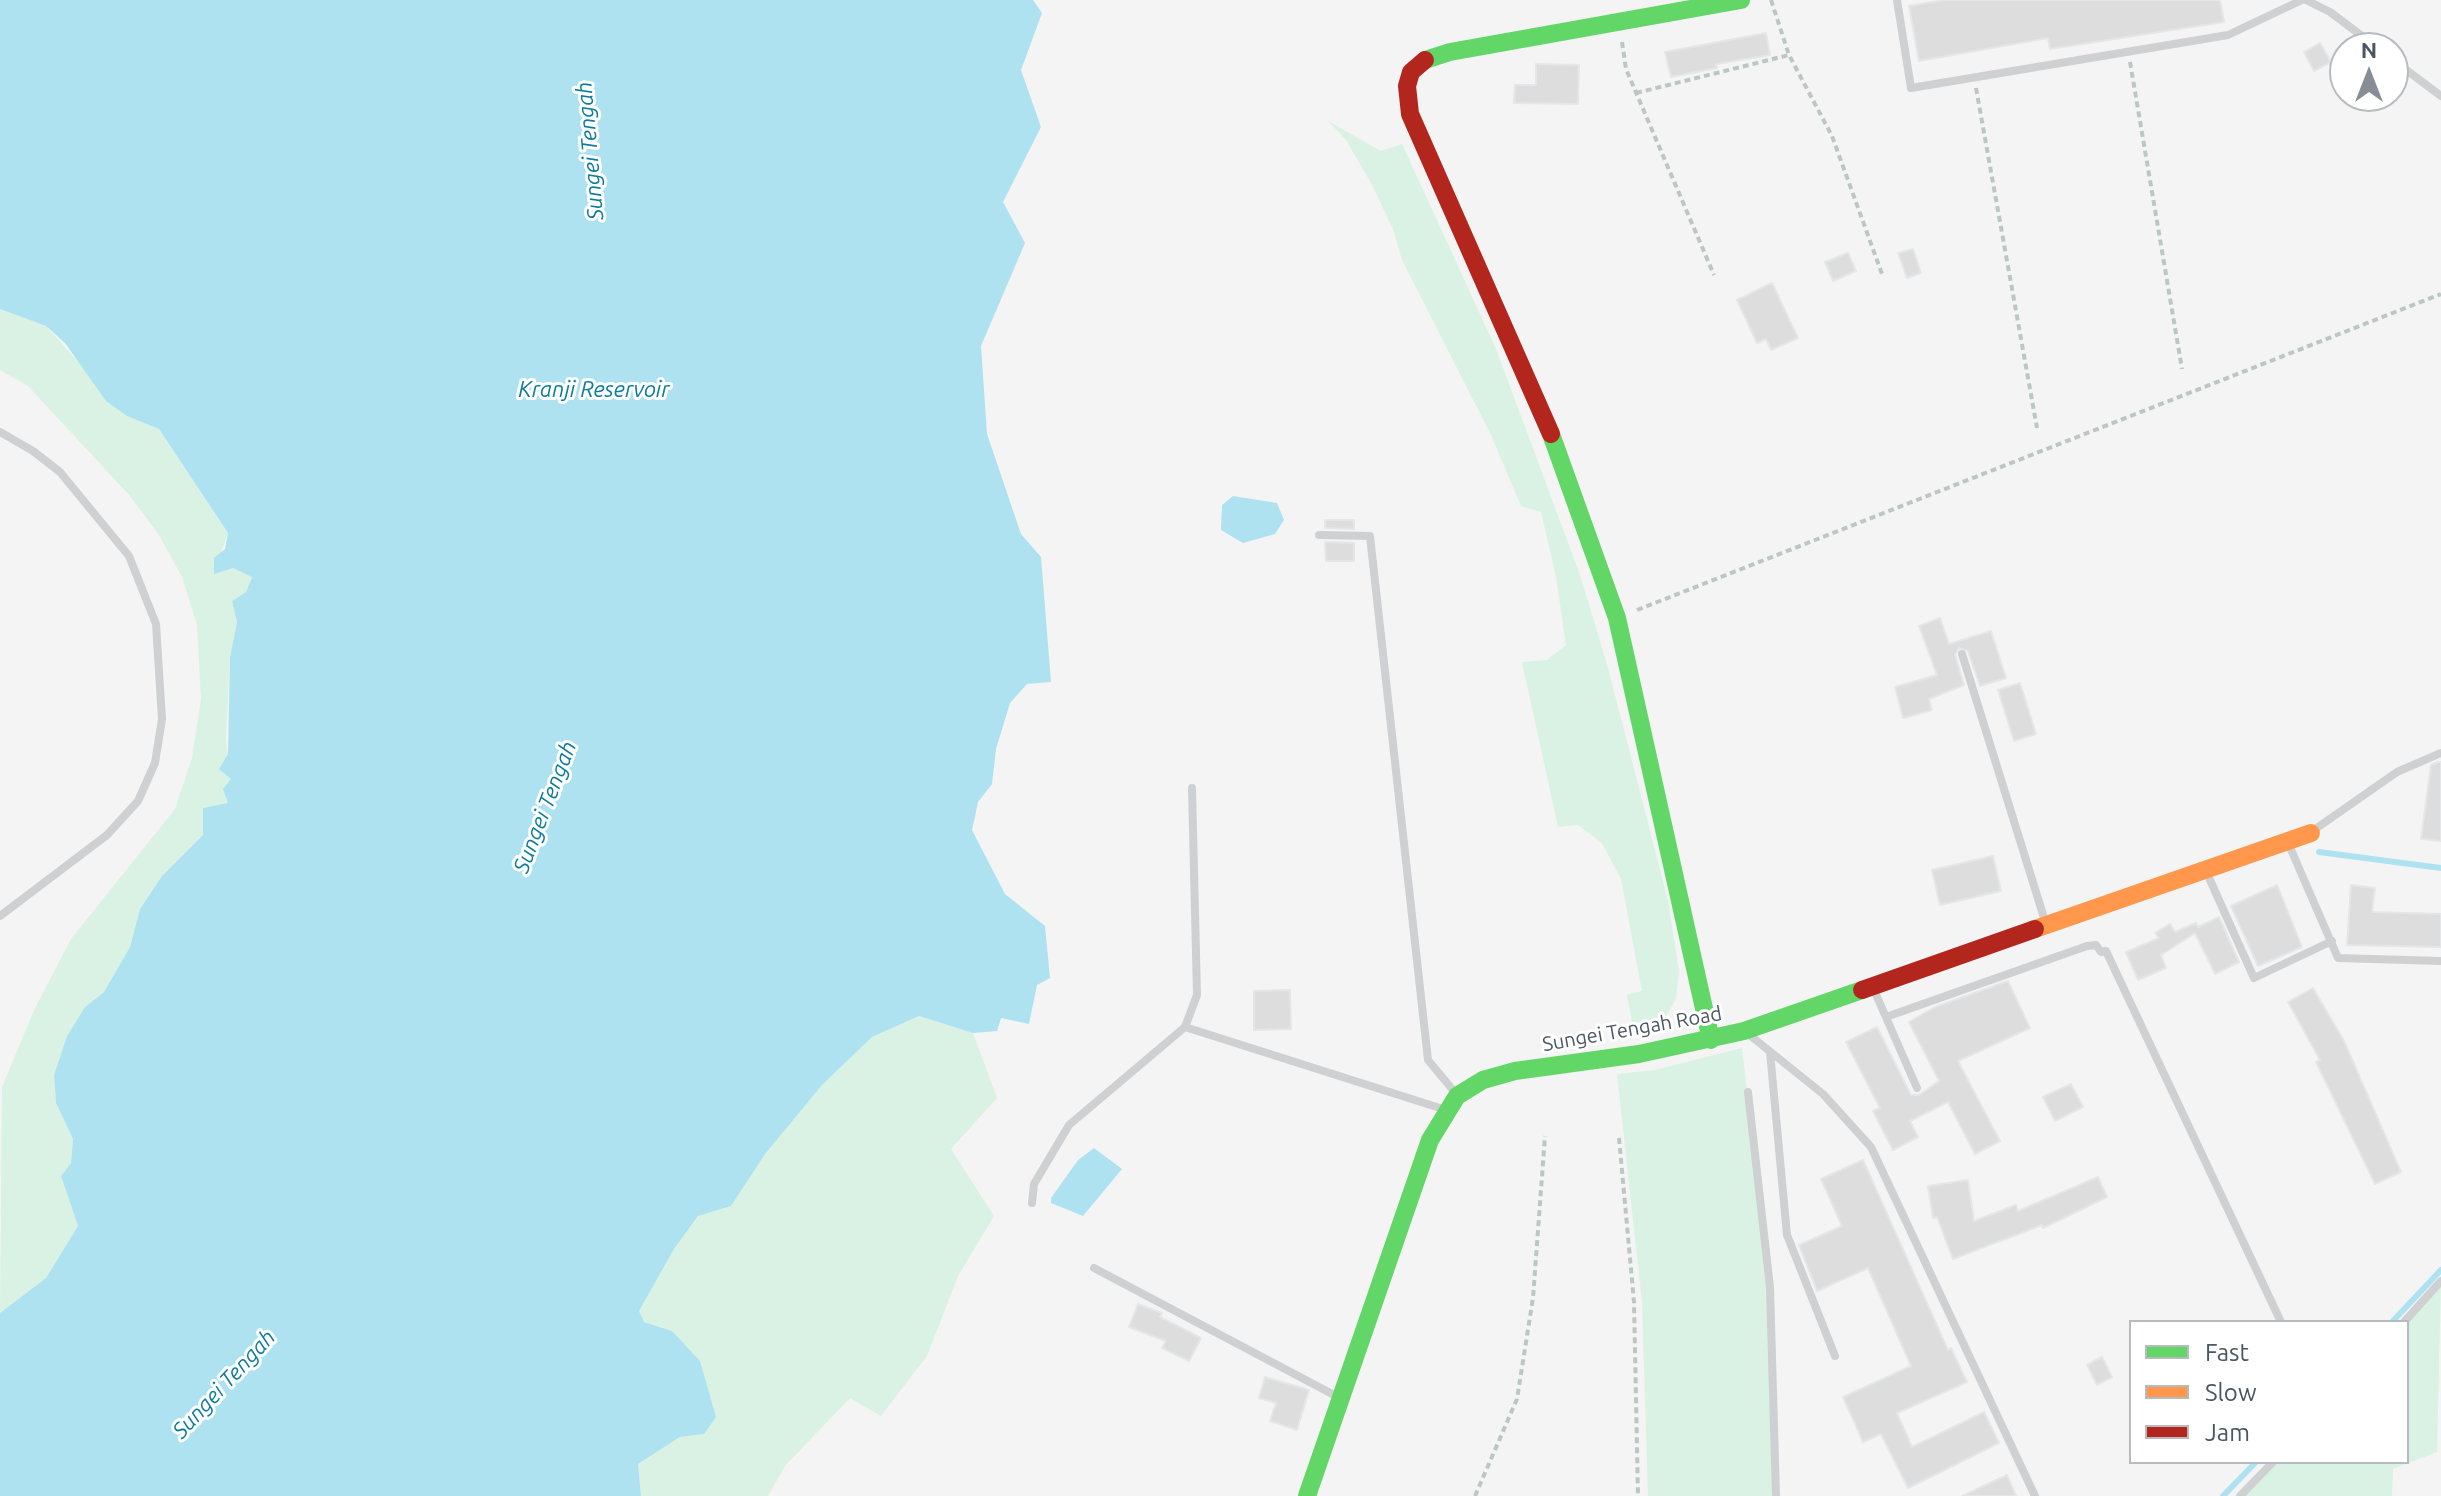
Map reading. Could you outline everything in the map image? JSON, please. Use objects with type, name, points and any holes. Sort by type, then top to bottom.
[{"type":"street","points":[[1711,1040],[1617,618],[1559,451],[1410,114],[1406,98],[1411,72],[1423,61],[1450,52],[1741,0]]},
{"type":"street","name":"Sungei Tengah Road","points":[[1452,1103],[1483,1080],[1515,1071],[1711,1040],[1744,1031],[2311,833]]},
{"type":"street","points":[[1307,1496],[1430,1140],[1452,1103]]},
{"type":"lane","points":[[1897,0],[1911,88],[2228,35],[2304,0],[2330,12],[2357,32]]},
{"type":"lane","points":[[2409,72],[2441,96]]},
{"type":"lane","points":[[0,432],[33,451],[60,472],[129,556],[156,624],[162,719],[155,763],[138,801],[107,835],[0,916]]},
{"type":"lane","points":[[1319,535],[1370,536],[1428,1060],[1452,1103]]},
{"type":"lane","points":[[1962,654],[2047,925]]},
{"type":"lane","points":[[2311,833],[2397,772],[2441,753]]},
{"type":"lane","points":[[1032,1203],[1034,1184],[1069,1125],[1185,1027],[1197,995],[1198,970],[1192,788]]},
{"type":"lane","points":[[2287,841],[2338,958],[2441,961]]},
{"type":"lane","points":[[2206,871],[2254,978],[2332,941]]},
{"type":"lane","points":[[1886,1017],[2087,946],[2096,945],[2101,952],[2106,951],[2280,1320]]},
{"type":"lane","points":[[1872,985],[1917,1088]]},
{"type":"lane","points":[[1185,1027],[1452,1103]]},
{"type":"lane","points":[[1744,1031],[1845,1114],[1871,1147],[2035,1496]]},
{"type":"lane","points":[[1770,1052],[1787,1235],[1835,1356]]},
{"type":"lane","points":[[1748,1092],[1770,1287],[1776,1496]]},
{"type":"lane","points":[[1094,1268],[1341,1399]]},
{"type":"lane","points":[[2406,1320],[2441,1281]]},
{"type":"lane","points":[[2240,1496],[2271,1464]]},
{"type":"path","points":[[1771,0],[1789,55],[1832,136],[1882,274]]},
{"type":"path","points":[[1619,23],[1626,69],[1714,275]]},
{"type":"path","points":[[2128,52],[2182,369]]},
{"type":"path","points":[[1636,93],[1789,55]]},
{"type":"path","points":[[1975,78],[2037,428]]},
{"type":"path","points":[[1617,618],[2441,294]]},
{"type":"path","points":[[1475,1496],[1517,1399],[1533,1298],[1545,1136]]},
{"type":"path","points":[[1619,1138],[1634,1302],[1638,1496]]},
{"type":"green space","points":[[1328,121],[1381,151],[1402,144],[1496,349],[1537,459],[1580,575],[1607,664],[1668,901],[1679,971],[1676,999],[1663,1021],[1633,1027],[1627,995],[1642,991],[1621,879],[1602,843],[1578,825],[1558,827],[1522,662],[1547,660],[1566,645],[1556,577],[1541,512],[1521,506],[1491,435],[1402,260],[1393,229],[1371,183],[1346,140]]},
{"type":"green space","points":[[0,309],[46,326],[127,416],[159,429],[228,533],[214,573],[233,568],[252,576],[246,592],[232,601],[237,622],[230,657],[226,740],[231,779],[228,803],[203,835],[162,876],[140,909],[130,947],[104,992],[85,1007],[67,1036],[54,1075],[56,1103],[73,1139],[71,1163],[61,1176],[78,1226],[46,1278],[0,1313],[2,1087],[35,1008],[71,939],[175,809],[192,758],[201,699],[197,625],[182,577],[159,535],[130,496],[28,386],[0,370]]},
{"type":"green space","points":[[919,1016],[973,1033],[997,1098],[951,1149],[994,1216],[958,1276],[927,1356],[881,1416],[850,1398],[785,1466],[768,1496],[641,1496],[638,1464],[680,1437],[704,1434],[673,1331],[644,1322],[639,1311],[674,1249],[698,1216],[731,1206],[764,1154],[822,1085],[872,1037]]},
{"type":"green space","points":[[1742,1048],[1770,1287],[1776,1496],[1648,1496],[1642,1302],[1617,1074],[1655,1070]]},
{"type":"green space","points":[[2441,1281],[2437,1452],[2409,1463],[2409,1320]]},
{"type":"green space","points":[[2271,1464],[2406,1464],[2393,1469],[2392,1496],[2240,1496]]},
{"type":"water","name":"Kranji Reservoir","points":[[0,0],[1033,0],[1042,13],[1021,70],[1041,127],[1003,202],[1025,243],[981,346],[987,434],[1021,534],[1041,557],[1051,682],[1027,684],[1010,703],[996,749],[992,784],[978,802],[972,830],[1005,894],[1045,926],[1050,978],[1037,985],[1029,1024],[1001,1018],[997,1031],[973,1033],[919,1016],[872,1037],[822,1085],[765,1154],[731,1206],[698,1216],[674,1249],[639,1311],[644,1322],[672,1331],[700,1361],[716,1417],[704,1434],[680,1437],[638,1464],[641,1496],[0,1496],[0,1313],[46,1278],[78,1226],[61,1176],[71,1163],[73,1139],[56,1103],[54,1075],[67,1036],[85,1007],[104,992],[130,947],[140,909],[162,876],[203,835],[203,808],[228,803],[223,789],[231,779],[219,769],[228,754],[230,657],[237,622],[232,601],[246,592],[252,577],[233,568],[214,574],[214,558],[225,549],[228,533],[159,429],[127,416],[106,401],[65,343],[46,326],[0,309]]},
{"type":"water","points":[[1233,496],[1277,503],[1284,520],[1275,534],[1243,543],[1221,530],[1222,505]]},
{"type":"water","points":[[1094,1148],[1122,1169],[1083,1216],[1051,1203],[1051,1198],[1078,1160]]},
{"type":"building","points":[[1943,0],[2220,0],[2224,22],[2050,49],[2048,38],[1919,61],[1909,6]]},
{"type":"building","points":[[1766,33],[1770,55],[1716,64],[1717,68],[1671,77],[1665,52]]},
{"type":"building","points":[[2320,43],[2329,63],[2314,71],[2304,52]]},
{"type":"building","points":[[1536,64],[1579,65],[1578,104],[1514,103],[1515,85],[1536,85]]},
{"type":"building","points":[[1913,249],[1921,273],[1907,278],[1898,253]]},
{"type":"building","points":[[1848,253],[1856,271],[1833,281],[1825,262]]},
{"type":"building","points":[[1772,283],[1798,338],[1771,350],[1766,339],[1757,343],[1737,300]]},
{"type":"building","points":[[1325,520],[1354,520],[1354,529],[1325,528]]},
{"type":"building","points":[[1325,542],[1354,543],[1354,561],[1326,561]]},
{"type":"building","points":[[1940,618],[1949,644],[1991,631],[2006,678],[1980,686],[1968,651],[1959,648],[1955,655],[1964,685],[1929,699],[1932,710],[1903,718],[1895,687],[1937,675],[1919,626]]},
{"type":"building","points":[[2020,683],[2036,734],[2014,741],[1998,690]]},
{"type":"building","points":[[2441,762],[2441,841],[2421,839],[2431,765]]},
{"type":"building","points":[[1993,856],[2001,891],[1940,905],[1932,870]]},
{"type":"building","points":[[2277,885],[2302,947],[2258,966],[2231,906]]},
{"type":"building","points":[[2351,885],[2375,888],[2372,912],[2441,914],[2441,947],[2347,945]]},
{"type":"building","points":[[2219,917],[2239,962],[2215,974],[2195,933],[2161,955],[2166,968],[2138,980],[2126,952],[2159,938],[2155,933],[2170,924],[2175,932],[2196,923],[2198,927]]},
{"type":"building","points":[[2008,981],[2030,1028],[1958,1061],[2000,1141],[1975,1154],[1948,1102],[1910,1121],[1918,1137],[1893,1150],[1873,1111],[1880,1108],[1846,1042],[1877,1027],[1911,1095],[1919,1095],[1939,1081],[1909,1022],[1935,1007]]},
{"type":"building","points":[[2313,988],[2344,1041],[2401,1172],[2375,1184],[2316,1062],[2320,1060],[2288,1002]]},
{"type":"building","points":[[1290,990],[1291,1029],[1254,1030],[1254,991]]},
{"type":"building","points":[[2071,1084],[2083,1107],[2055,1121],[2043,1097]]},
{"type":"building","points":[[1863,1160],[1948,1350],[1951,1348],[1967,1382],[1897,1413],[1912,1447],[1984,1412],[1999,1443],[1908,1488],[1881,1434],[1863,1442],[1843,1397],[1911,1366],[1868,1268],[1817,1291],[1799,1245],[1842,1226],[1821,1179]]},
{"type":"building","points":[[2098,1177],[2107,1197],[2043,1228],[2042,1225],[1953,1259],[1937,1217],[1933,1218],[1928,1186],[1968,1180],[1974,1221],[2016,1205],[2018,1211]]},
{"type":"building","points":[[1138,1304],[1162,1313],[1160,1317],[1201,1338],[1189,1361],[1162,1348],[1166,1341],[1129,1327]]},
{"type":"building","points":[[2102,1357],[2112,1377],[2097,1385],[2087,1365]]},
{"type":"building","points":[[1265,1377],[1309,1390],[1297,1430],[1270,1421],[1276,1403],[1259,1398]]},
{"type":"building","points":[[2007,1475],[2016,1496],[1962,1496]]},
{"type":"waterway","points":[[2319,852],[2441,868]]},
{"type":"waterway","points":[[2394,1320],[2441,1270]]},
{"type":"waterway","points":[[2223,1496],[2254,1464]]},
{"type":"traffic: fast","points":[[1425,60],[1450,52],[1741,0]]},
{"type":"traffic: fast","points":[[1551,434],[1617,618],[1711,1040]]},
{"type":"traffic: fast","points":[[1307,1496],[1430,1140],[1457,1096],[1483,1080],[1515,1071],[1639,1054],[1744,1031],[1862,990]]},
{"type":"traffic: slow","points":[[2035,929],[2311,833]]},
{"type":"traffic: jam","points":[[1425,60],[1411,72],[1407,86],[1410,114],[1551,434]]},
{"type":"traffic: jam","points":[[1862,990],[2035,929]]},
{"type":"water label","name":"Sungei Tengah","points":[[590,151]]},
{"type":"water label","name":"Sungei Tengah","points":[[545,807]]},
{"type":"water label","name":"Sungei Tengah","points":[[224,1384]]}]
